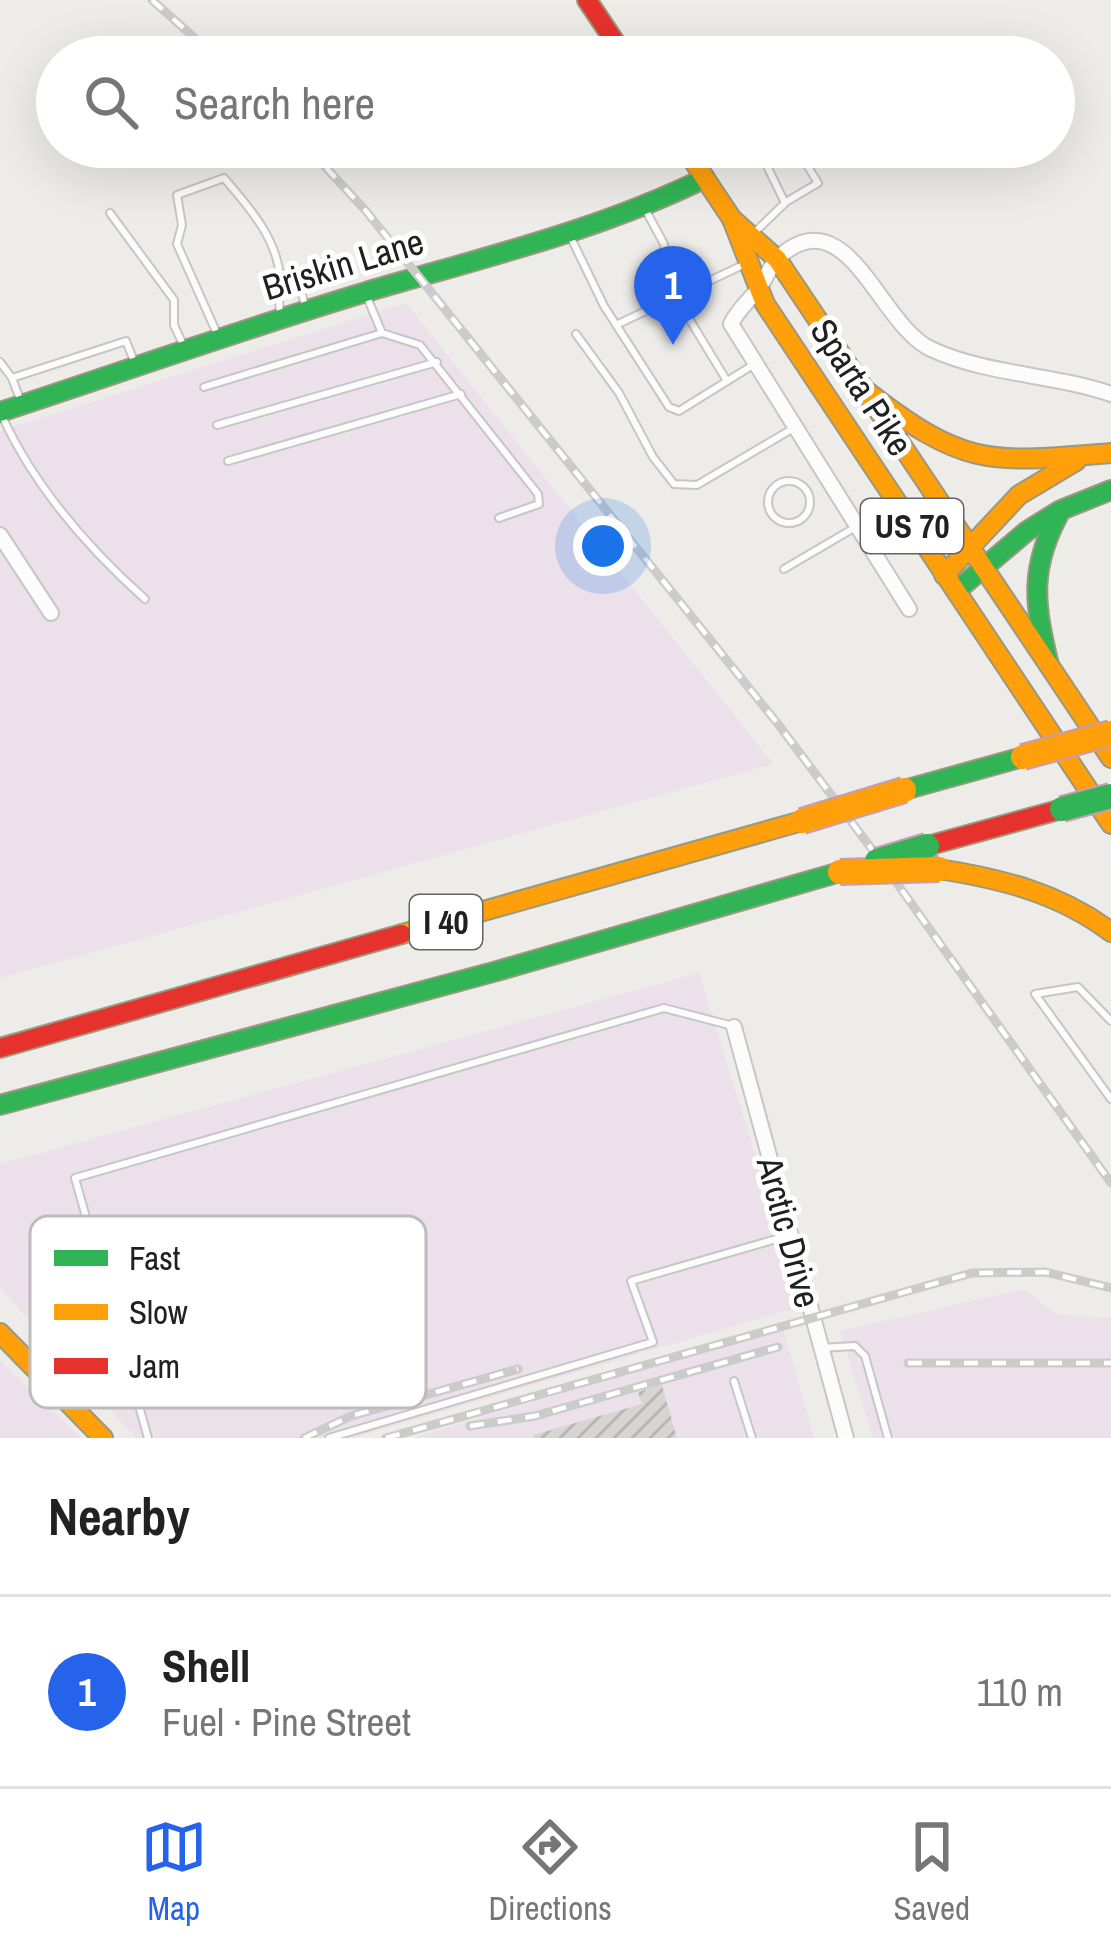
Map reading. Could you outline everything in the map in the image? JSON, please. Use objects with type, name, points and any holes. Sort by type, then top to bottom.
[{"type":"main road","points":[[587,0],[604,36]]},
{"type":"main road","name":"Briskin Lane","points":[[7,410],[366,293],[570,236],[645,209],[690,168]]},
{"type":"main road","name":"Sparta Pike","points":[[699,168],[742,227],[777,259],[1111,758]]},
{"type":"main road","name":"Sparta Pike","points":[[742,227],[746,263],[757,291],[1111,824]]},
{"type":"main road","points":[[865,390],[921,435],[965,457],[1016,462],[1103,453]]},
{"type":"main road","points":[[979,558],[1019,495],[1053,472],[1103,453]]},
{"type":"main road","points":[[950,583],[979,558],[1061,510],[1111,490]]},
{"type":"main road","points":[[1049,664],[1033,602],[1041,550],[1061,510]]},
{"type":"main road","name":"I 40","points":[[0,1048],[1111,733]]},
{"type":"main road","points":[[933,858],[1062,809],[1111,796]]},
{"type":"main road","points":[[933,858],[1034,886],[1092,916],[1111,932]]},
{"type":"main road","name":"I 40","points":[[0,1105],[497,971],[840,872],[933,858]]},
{"type":"main road","points":[[0,1333],[30,1364]]},
{"type":"main road","points":[[74,1408],[103,1438]]},
{"type":"street","points":[[909,609],[730,324],[777,259],[809,242],[837,244],[851,256],[897,322],[929,348],[1111,394]]},
{"type":"street","points":[[0,535],[51,613]]},
{"type":"street","name":"Arctic Drive","points":[[734,1027],[843,1437]]},
{"type":"lane","points":[[767,168],[785,202]]},
{"type":"lane","points":[[742,227],[818,183],[809,168]]},
{"type":"lane","points":[[220,341],[177,244],[182,226],[177,195],[224,178],[266,233],[280,277],[277,299],[294,317]]},
{"type":"lane","points":[[645,209],[664,244],[665,268],[675,295],[727,381]]},
{"type":"lane","points":[[110,213],[174,300],[174,325],[186,352]]},
{"type":"lane","points":[[570,236],[616,326],[674,410],[755,364]]},
{"type":"lane","points":[[616,326],[746,263]]},
{"type":"lane","points":[[294,317],[300,287],[333,276]]},
{"type":"lane","points":[[366,293],[382,333]]},
{"type":"lane","points":[[203,387],[382,333],[420,345],[538,494],[539,504],[499,518]]},
{"type":"lane","points":[[576,334],[619,393],[652,457],[674,484],[697,485],[709,480],[795,427]]},
{"type":"lane","points":[[12,378],[127,341],[137,368]]},
{"type":"lane","points":[[0,362],[12,378],[7,410],[19,454],[109,566],[145,599]]},
{"type":"lane","points":[[217,425],[436,362]]},
{"type":"lane","points":[[228,461],[461,394]]},
{"type":"lane","points":[[788,481],[800,484],[811,500],[806,516],[790,524],[774,517],[768,505],[771,492],[788,481]]},
{"type":"lane","points":[[784,569],[857,526]]},
{"type":"lane","points":[[1111,1022],[1078,987],[1035,994],[1111,1099]]},
{"type":"lane","points":[[85,1216],[74,1178],[664,1008],[734,1027]]},
{"type":"lane","points":[[1102,1087],[1111,1081]]},
{"type":"lane","points":[[329,1438],[653,1342],[631,1281],[790,1235]]},
{"type":"lane","points":[[820,1348],[855,1346],[866,1356],[888,1438]]},
{"type":"lane","points":[[734,1381],[752,1438]]},
{"type":"lane","points":[[148,1435],[159,1438]]},
{"type":"shaded area","points":[[406,303],[773,764],[0,978],[0,431]]},
{"type":"shaded area","points":[[699,973],[802,1306],[352,1438],[136,1438],[109,1408],[426,1408],[426,1216],[30,1216],[30,1321],[0,1288],[0,1164]]},
{"type":"shaded area","points":[[1025,1289],[1056,1315],[1111,1318],[1111,1438],[873,1438],[840,1331]]},
{"type":"shaded area","points":[[783,1328],[814,1438],[412,1438]]},
{"type":"shaded area","points":[[0,1360],[30,1389],[30,1408],[50,1408],[81,1438],[0,1438]]},
{"type":"building","points":[[662,1385],[677,1438],[534,1438],[642,1404],[638,1392]]},
{"type":"railway","points":[[152,0],[192,36]]},
{"type":"railway","points":[[326,168],[366,211],[778,724],[1111,1183]]},
{"type":"railway","points":[[386,1438],[972,1273],[1045,1272],[1111,1288]]},
{"type":"railway","points":[[470,1426],[535,1416],[778,1347]]},
{"type":"railway","points":[[908,1363],[1111,1363]]},
{"type":"railway","points":[[426,1395],[518,1369]]},
{"type":"railway","points":[[304,1438],[379,1408]]},
{"type":"traffic: fast","points":[[0,412],[320,306],[581,228],[705,178]]},
{"type":"traffic: fast","points":[[1049,665],[1037,586],[1051,530],[1061,510],[1111,490]]},
{"type":"traffic: fast","points":[[956,591],[1027,531],[1059,511]]},
{"type":"traffic: fast","points":[[904,790],[1023,757]]},
{"type":"traffic: fast","points":[[1062,809],[1111,796]]},
{"type":"traffic: fast","points":[[877,861],[927,846]]},
{"type":"traffic: fast","points":[[0,1105],[497,971],[840,872]]},
{"type":"traffic: slow","points":[[698,168],[732,219],[765,304],[1111,824]]},
{"type":"traffic: slow","points":[[732,219],[777,259],[1111,758]]},
{"type":"traffic: slow","points":[[865,390],[928,434],[980,454],[1035,458],[1111,453]]},
{"type":"traffic: slow","points":[[944,575],[1019,495],[1076,461]]},
{"type":"traffic: slow","points":[[1023,757],[1111,733]]},
{"type":"traffic: slow","points":[[802,821],[904,790]]},
{"type":"traffic: slow","points":[[402,934],[802,821]]},
{"type":"traffic: slow","points":[[939,869],[1029,890],[1071,907],[1111,932]]},
{"type":"traffic: slow","points":[[840,872],[939,869]]},
{"type":"traffic: slow","points":[[0,1333],[30,1364]]},
{"type":"traffic: slow","points":[[74,1408],[103,1438]]},
{"type":"traffic: jam","points":[[587,0],[611,36]]},
{"type":"traffic: jam","points":[[927,846],[1062,809]]},
{"type":"traffic: jam","points":[[0,1048],[402,934]]},
{"type":"place","name":"Shell","points":[[673,345]]}]
